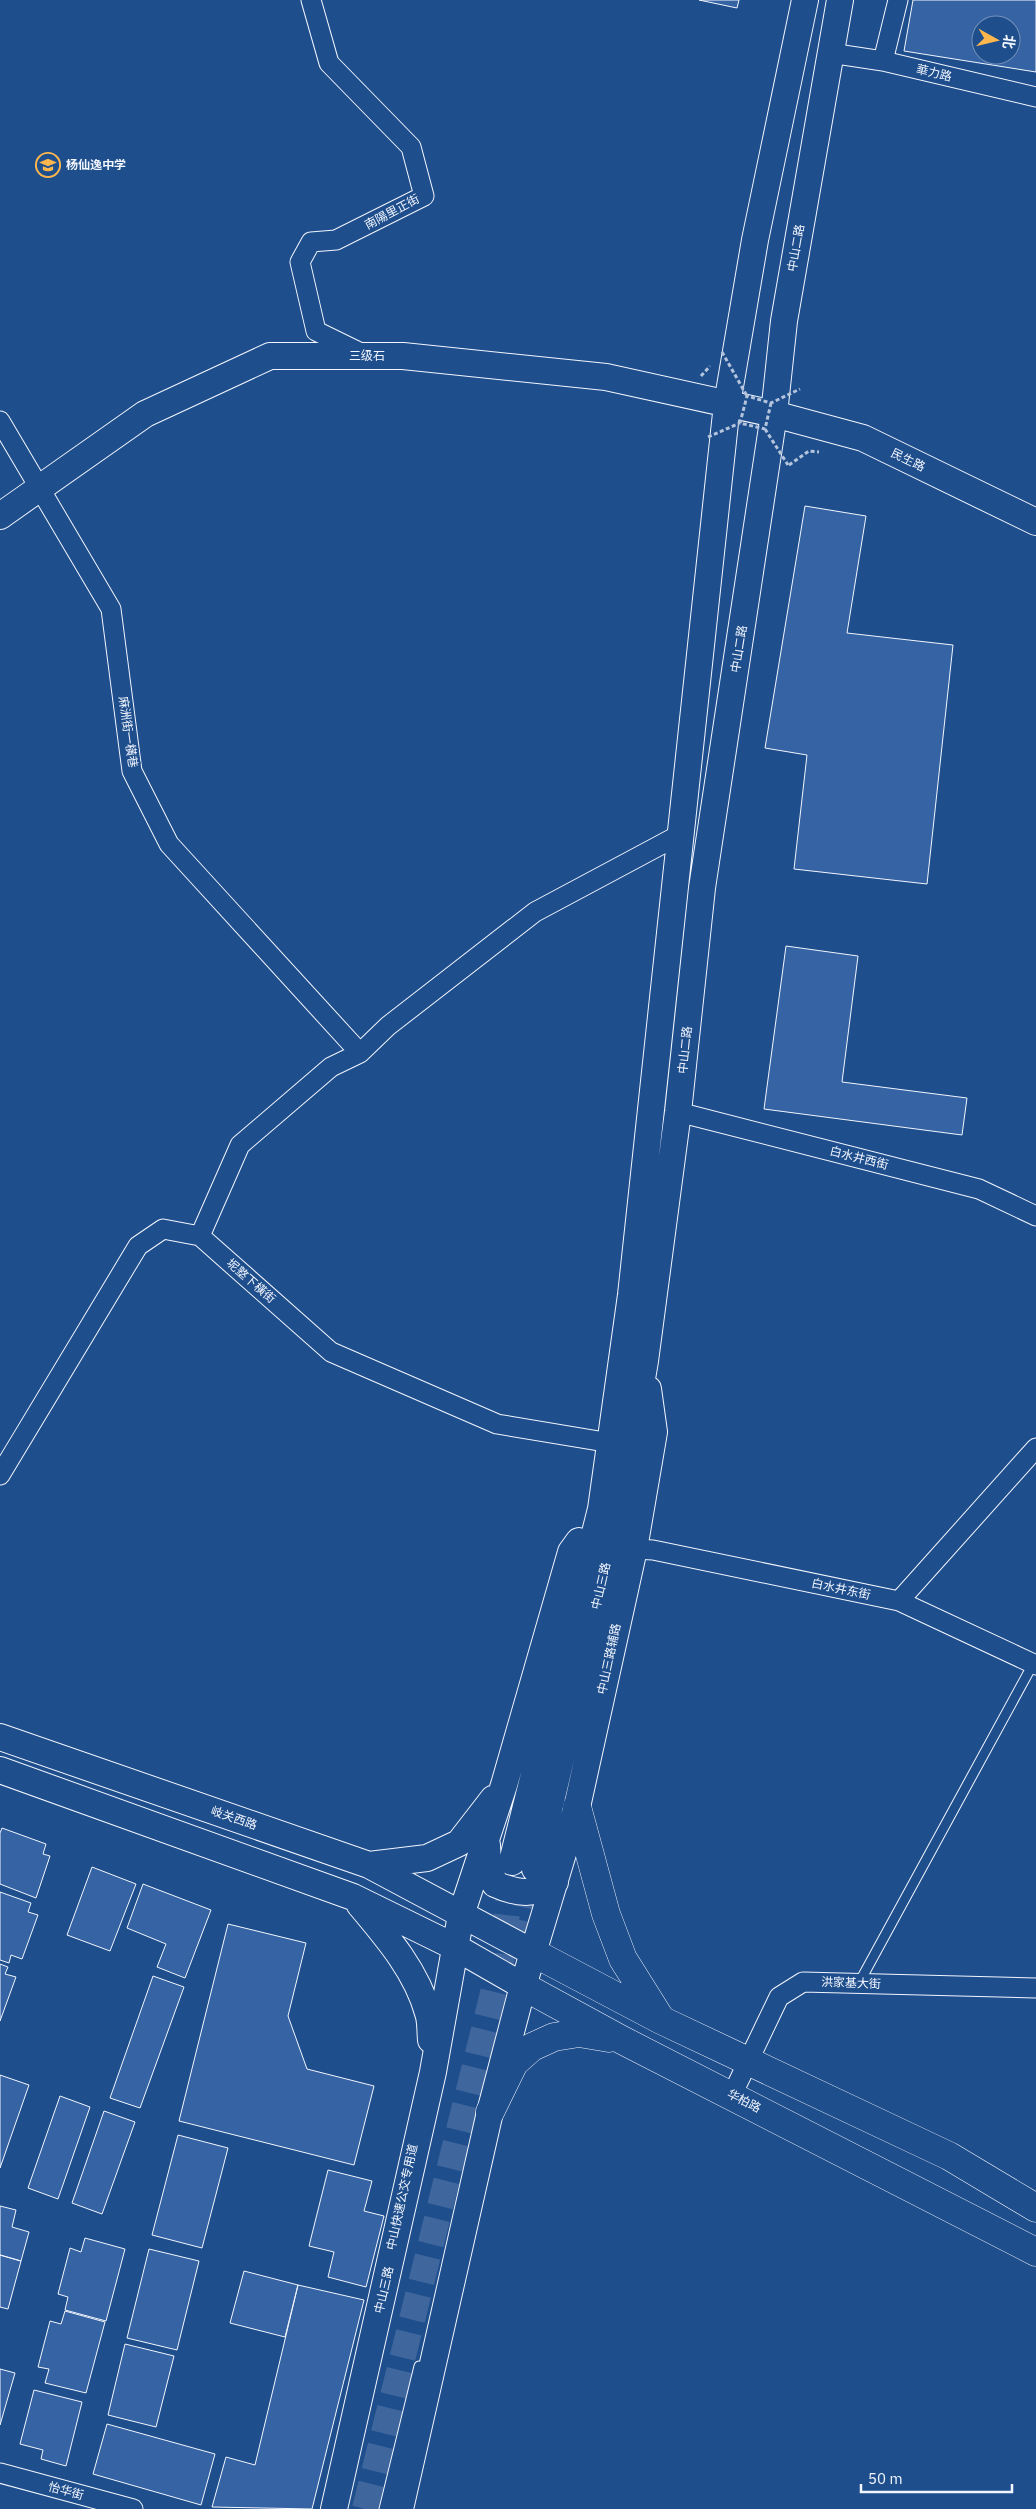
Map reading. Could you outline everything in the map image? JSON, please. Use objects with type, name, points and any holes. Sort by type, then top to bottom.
[{"type":"main road","points":[[642,1298],[681,834],[738,408],[755,240],[805,0]]},
{"type":"main road","name":"中山二路","points":[[642,1298],[678,1112],[702,888],[770,415],[784,320],[840,0]]},
{"type":"main road","name":"三级石","points":[[0,516],[145,414],[270,356],[404,356],[606,377],[770,415]]},
{"type":"main road","name":"民生路","points":[[770,415],[863,438],[1036,522]]},
{"type":"main road","name":"中山三路","points":[[534,1871],[619,1513],[645,1360],[642,1298]]},
{"type":"main road","name":"中山三路","points":[[534,1871],[601,1509],[611,1443],[642,1298]]},
{"type":"main road","name":"中山三路辅路","points":[[490,2112],[523,1986],[534,1953],[534,1871],[577,1807],[634,1548],[654,1432],[645,1360]]},
{"type":"main road","points":[[433,2072],[443,2006],[461,1915],[504,1785],[571,1552],[601,1509]]},
{"type":"main road","name":"岐关西路","points":[[0,1737],[369,1865],[461,1915]]},
{"type":"main road","points":[[0,1770],[353,1897],[454,1947]]},
{"type":"main road","points":[[369,1865],[427,1858],[459,1843],[504,1785]]},
{"type":"main road","points":[[577,1807],[606,1914],[623,1959],[661,2020]]},
{"type":"main road","points":[[486,1840],[488,1867],[495,1884],[511,1891],[526,1894],[544,1890],[534,1871]]},
{"type":"main road","points":[[353,1897],[392,1943],[415,1981],[429,2014],[433,2072]]},
{"type":"main road","points":[[461,1915],[661,2020],[950,2156],[1036,2208]]},
{"type":"main road","name":"华柏路","points":[[454,1947],[622,2040],[1036,2252]]},
{"type":"main road","points":[[400,2509],[490,2112],[514,2063],[532,2047],[554,2037],[579,2033],[622,2040]]},
{"type":"main road","name":"中山三路","points":[[334,2509],[433,2072]]},
{"type":"street","name":"南陽里正街","points":[[311,0],[329,63],[412,147],[424,196],[336,240],[310,242],[300,262],[316,330],[367,356]]},
{"type":"street","points":[[883,61],[898,0]]},
{"type":"street","name":"華力路","points":[[830,53],[883,61],[1036,97]]},
{"type":"street","name":"麻洲街一橫巷","points":[[0,420],[111,610],[132,771],[169,844],[360,1053]]},
{"type":"street","points":[[0,1475],[138,1246],[163,1229],[200,1236],[240,1145],[331,1067],[360,1053],[388,1026],[535,912],[681,834]]},
{"type":"street","name":"白水井西街","points":[[678,1112],[979,1189],[1036,1216]]},
{"type":"street","name":"坭墪下橫街","points":[[200,1236],[332,1352],[497,1424],[611,1443]]},
{"type":"street","points":[[899,1601],[1036,1448]]},
{"type":"street","name":"白水井东街","points":[[634,1548],[653,1550],[899,1601],[1034,1664]]},
{"type":"street","name":"洪家基大街","points":[[732,2095],[779,1997],[803,1982],[1036,1988]]},
{"type":"street","name":"怡华街","points":[[0,2473],[133,2509]]},
{"type":"lane","points":[[859,1984],[1034,1664]]},
{"type":"lane","name":"中山快速公交专用道","points":[[426,2150],[439,2083],[443,2006]]},
{"type":"lane","points":[[457,2213],[494,2060],[513,2025]]},
{"type":"lane","points":[[384,2509],[422,2356]]},
{"type":"lane","points":[[344,2509],[377,2364]]},
{"type":"path","points":[[722,342],[722,352],[738,408]]},
{"type":"path","points":[[716,358],[722,352]]},
{"type":"path","points":[[692,377],[701,376],[711,364]]},
{"type":"path","points":[[798,381],[804,394]]},
{"type":"path","points":[[770,415],[800,388]]},
{"type":"path","points":[[738,408],[770,415]]},
{"type":"path","points":[[738,408],[770,415]]},
{"type":"path","points":[[708,437],[738,408]]},
{"type":"path","points":[[770,415],[788,465]]},
{"type":"path","points":[[703,429],[708,437],[708,445]]},
{"type":"path","points":[[782,471],[809,451],[827,452]]},
{"type":"building","points":[[699,0],[739,0],[737,8]]},
{"type":"building","points":[[913,0],[1036,0],[1036,72],[992,65],[1021,65],[1021,15],[971,15],[971,62],[904,51]]},
{"type":"building","points":[[805,506],[866,516],[847,633],[953,645],[927,884],[794,869],[807,755],[765,748]]},
{"type":"building","points":[[786,946],[858,956],[842,1082],[967,1098],[962,1135],[764,1109]]},
{"type":"building","points":[[2,1828],[46,1844],[43,1854],[50,1856],[36,1898],[0,1884],[0,1833]]},
{"type":"building","points":[[92,1867],[136,1884],[110,1951],[67,1935]]},
{"type":"building","points":[[143,1884],[211,1910],[185,1978],[157,1967],[166,1944],[127,1928]]},
{"type":"building","points":[[0,1892],[31,1903],[28,1912],[38,1915],[22,1959],[11,1955],[9,1963],[0,1960]]},
{"type":"building","points":[[228,1924],[306,1943],[288,2016],[307,2069],[374,2086],[354,2165],[179,2121]]},
{"type":"building","points":[[0,1964],[8,1967],[5,1974],[16,1977],[0,2021]]},
{"type":"building","points":[[153,1976],[184,1987],[140,2108],[110,2098]]},
{"type":"building","points":[[0,2075],[29,2085],[0,2168]]},
{"type":"building","points":[[60,2096],[90,2107],[58,2199],[28,2188]]},
{"type":"building","points":[[104,2111],[135,2122],[102,2214],[72,2203]]},
{"type":"building","points":[[178,2135],[228,2148],[202,2248],[152,2235]]},
{"type":"building","points":[[328,2170],[372,2181],[364,2211],[384,2216],[366,2287],[328,2277],[334,2252],[309,2246]]},
{"type":"building","points":[[0,2206],[16,2210],[12,2227],[29,2232],[21,2261],[0,2255]]},
{"type":"building","points":[[85,2238],[125,2249],[106,2321],[65,2310],[68,2297],[58,2294],[70,2248],[81,2252]]},
{"type":"building","points":[[149,2249],[199,2261],[177,2350],[127,2338]]},
{"type":"building","points":[[0,2255],[21,2261],[8,2309],[0,2307]]},
{"type":"building","points":[[244,2271],[298,2285],[285,2337],[230,2323]]},
{"type":"building","points":[[298,2285],[364,2300],[312,2509],[212,2507],[226,2457],[255,2465]]},
{"type":"building","points":[[65,2311],[105,2322],[86,2393],[45,2383],[49,2369],[38,2367],[50,2321],[61,2324]]},
{"type":"building","points":[[125,2344],[174,2356],[156,2427],[108,2415]]},
{"type":"building","points":[[0,2369],[15,2373],[0,2425]]},
{"type":"building","points":[[34,2390],[82,2402],[66,2466],[41,2459],[43,2450],[20,2444]]},
{"type":"building","points":[[107,2424],[215,2454],[201,2505],[93,2474]]},
{"type":"tunnel","points":[[365,2509],[502,1957],[512,1868]]},
{"type":"tunnel","points":[[518,1946],[534,1869]]},
{"type":"place","name":"杨仙逸中学","points":[[48,165]]}]
